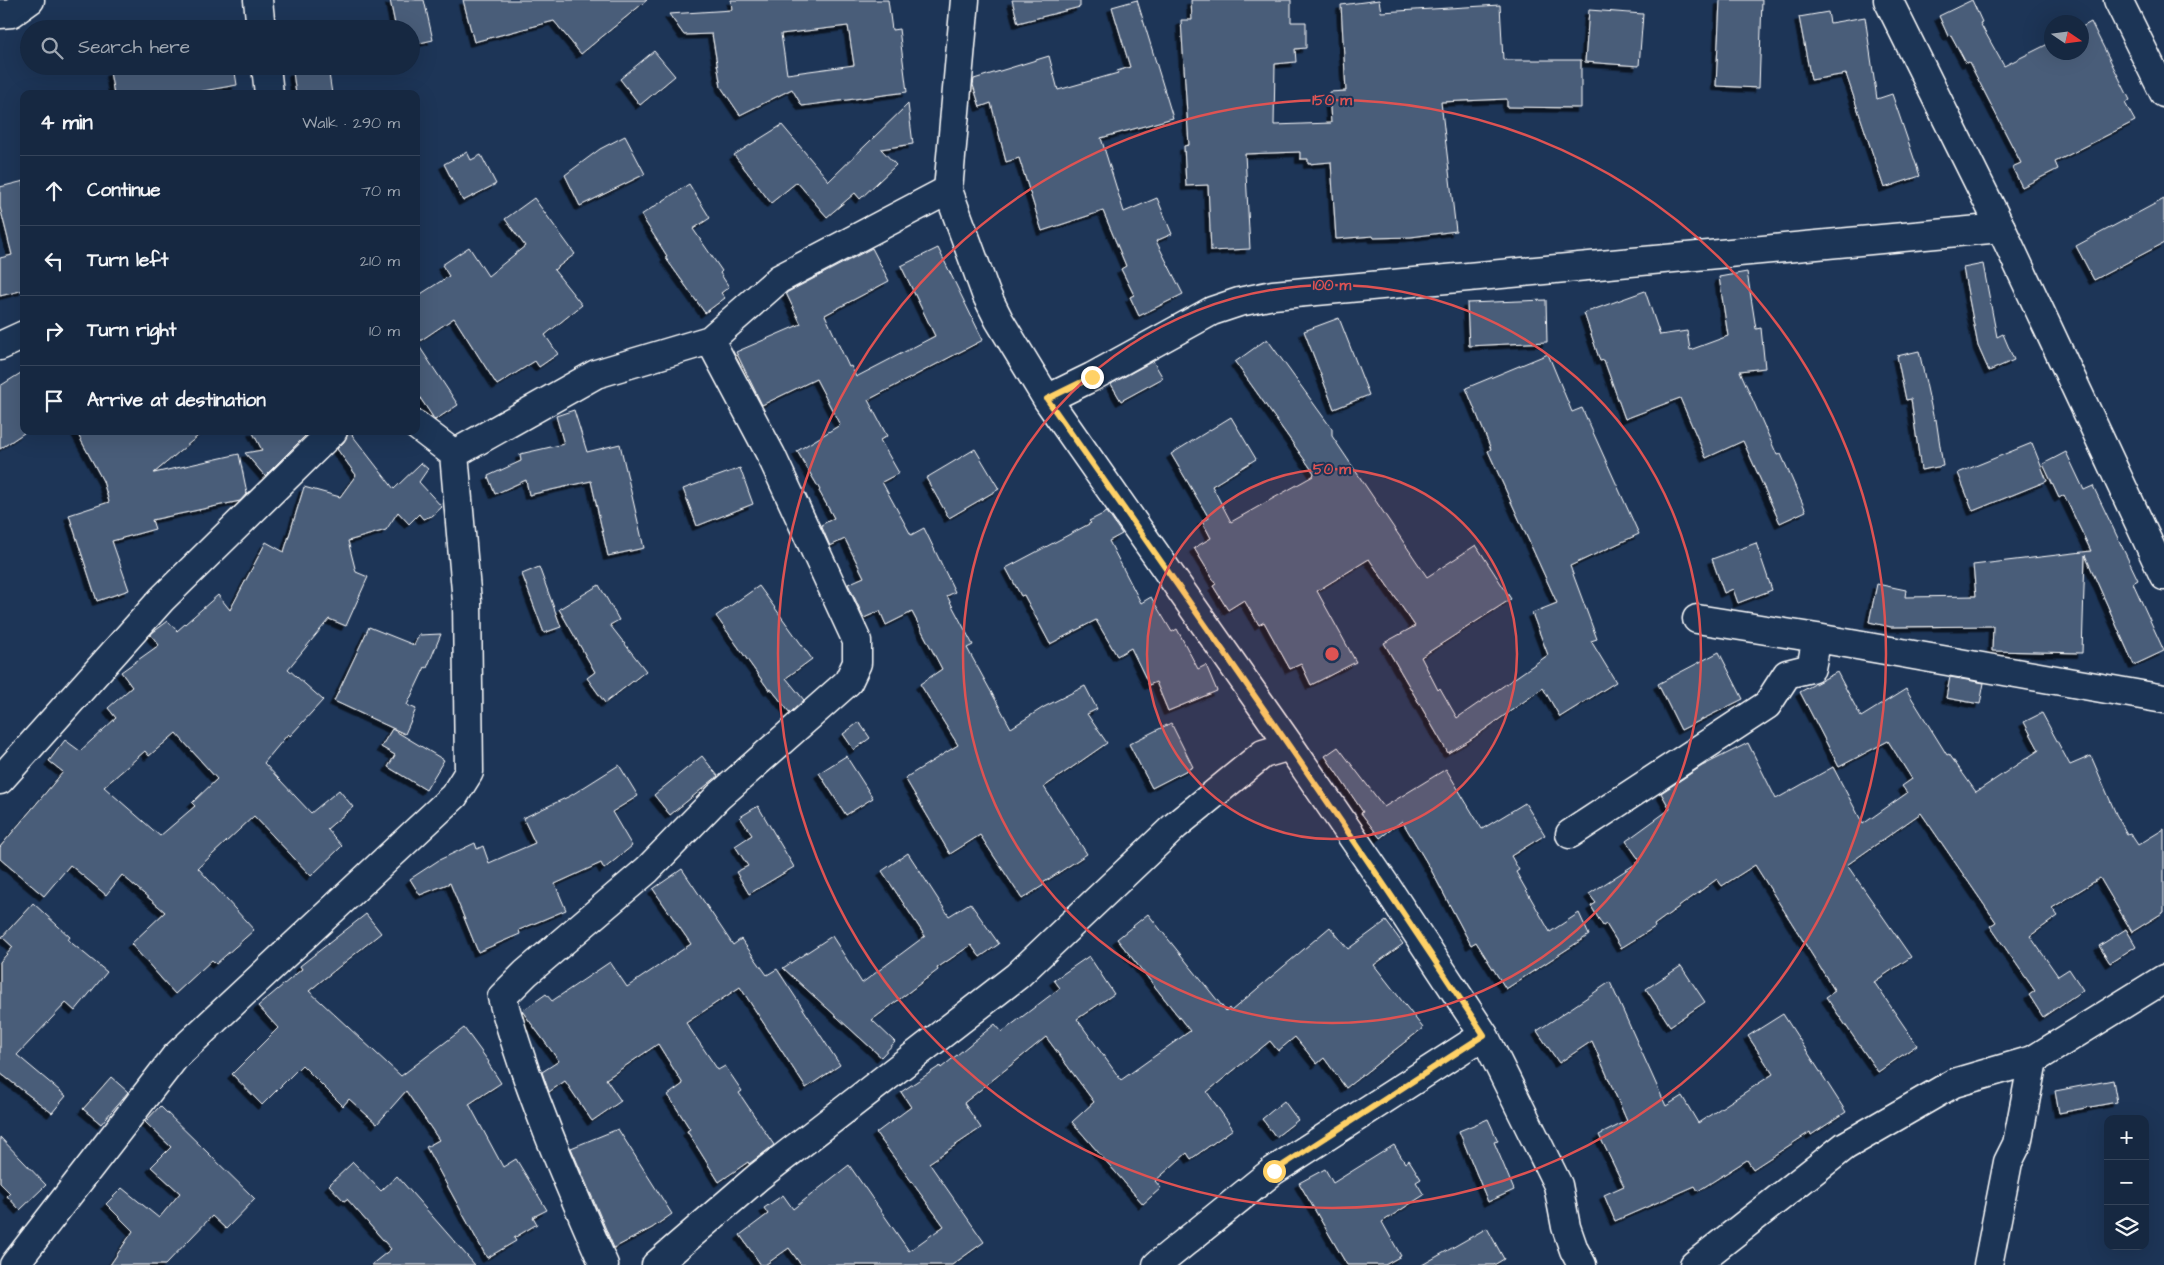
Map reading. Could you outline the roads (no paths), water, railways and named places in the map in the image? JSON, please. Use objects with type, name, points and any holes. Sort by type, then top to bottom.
[{"type":"street","points":[[0,14],[12,13],[30,0]]},
{"type":"street","points":[[258,0],[260,20]]},
{"type":"street","points":[[965,0],[948,190],[986,294],[999,320],[1047,399],[1290,746],[1384,883],[1484,1035],[1558,1185],[1566,1227],[1574,1250],[1582,1265]]},
{"type":"street","points":[[1888,0],[2001,228],[2164,576]]},
{"type":"street","points":[[2118,0],[2164,93]]},
{"type":"street","points":[[267,75],[269,90]]},
{"type":"street","points":[[454,454],[596,374],[710,340],[779,279],[948,190]]},
{"type":"street","points":[[1047,399],[1092,377],[1212,311],[1239,302],[1273,295],[2001,228]]},
{"type":"street","points":[[0,346],[20,337]]},
{"type":"street","points":[[604,1265],[559,1161],[510,1025],[502,997],[647,870],[718,797],[848,682],[857,663],[857,641],[771,455],[710,340]]},
{"type":"street","points":[[14,1265],[176,1057],[454,796],[469,772],[467,602],[454,454],[420,428]]},
{"type":"street","points":[[0,780],[162,599],[329,435]]},
{"type":"street","points":[[1697,619],[1818,638],[2164,699]]},
{"type":"street","points":[[1570,834],[1767,705],[1787,674],[1811,668],[1818,638]]},
{"type":"street","points":[[656,1265],[758,1177],[1018,976],[1176,826],[1263,754],[1290,746]]},
{"type":"street","points":[[1694,1265],[1845,1146],[1954,1083],[2033,1060],[2164,979]]},
{"type":"street","points":[[1157,1265],[1274,1171],[1484,1035]]},
{"type":"street","points":[[1988,1265],[2008,1162],[2017,1144],[2033,1060]]}]
